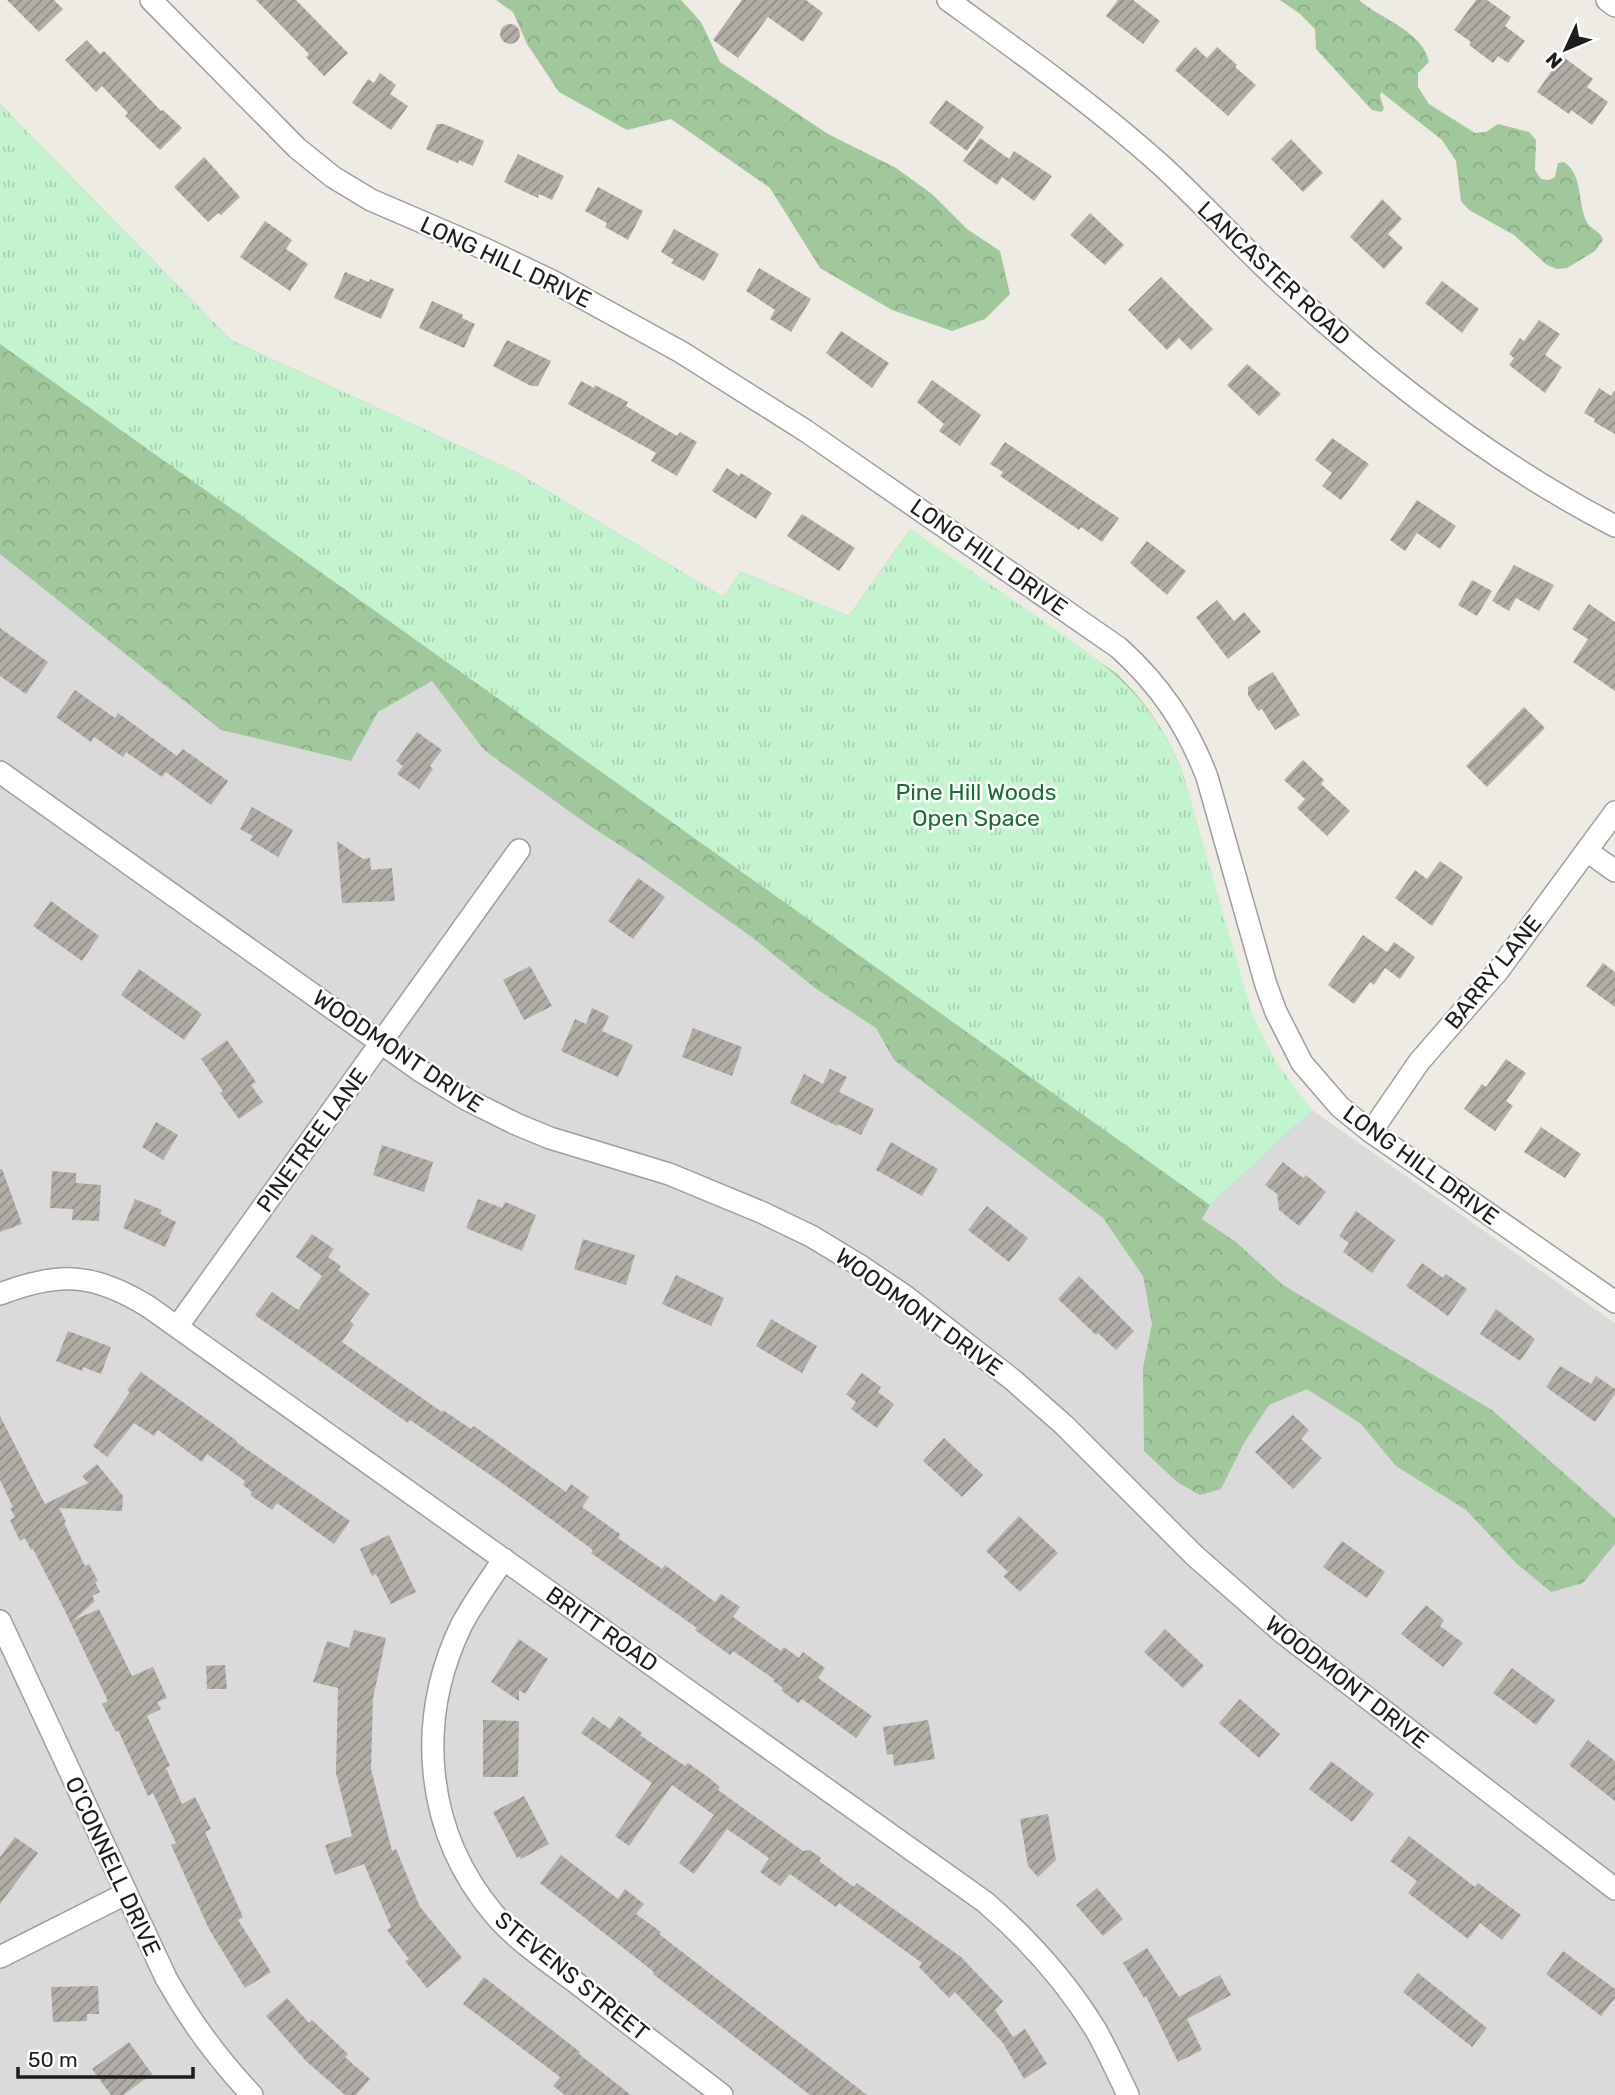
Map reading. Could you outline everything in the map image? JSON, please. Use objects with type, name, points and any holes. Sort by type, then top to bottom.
[{"type":"street","name":"LONG HILL DRIVE","points":[[151,0],[297,148],[333,177],[371,200],[485,249],[562,287],[744,390],[1098,632],[1139,666],[1173,707],[1198,752],[1266,985],[1288,1038],[1302,1063],[1340,1107],[1371,1132],[1615,1302]]},
{"type":"street","name":"LANCASTER ROAD","points":[[948,0],[1049,73],[1126,135],[1191,194],[1288,290],[1403,388],[1527,475],[1615,526]]},
{"type":"street","points":[[1607,0],[1615,6]]},
{"type":"street","name":"WOODMONT DRIVE","points":[[0,772],[442,1085],[503,1118],[550,1138],[669,1174],[761,1212],[847,1258],[905,1296],[1013,1380],[1064,1425],[1195,1556],[1283,1633],[1615,1889]]},
{"type":"street","name":"BARRY LANE","points":[[1371,1132],[1419,1062],[1483,990],[1615,812]]},
{"type":"street","name":"PINETREE LANE","points":[[177,1327],[519,850]]},
{"type":"street","points":[[1587,850],[1615,872]]},
{"type":"street","name":"BRITT ROAD","points":[[0,1294],[41,1281],[82,1278],[133,1297],[504,1559],[974,1894],[1007,1921],[1048,1963],[1083,2010],[1128,2095]]},
{"type":"street","name":"STEVENS STREET","points":[[504,1559],[462,1625],[450,1653],[435,1706],[432,1754],[434,1778],[437,1802],[452,1847],[479,1894],[514,1934],[722,2095]]},
{"type":"street","name":"O'CONNELL DRIVE","points":[[0,1621],[151,1950],[181,2005],[217,2056],[251,2095]]},
{"type":"street","points":[[0,1957],[125,1894]]},
{"type":"shaded area","points":[[0,344],[1210,1205],[1312,1110],[1615,1323],[1615,2095],[0,2095]]},
{"type":"green space","points":[[496,0],[681,0],[701,22],[720,62],[828,134],[896,168],[932,194],[967,229],[1000,251],[1010,294],[985,319],[952,331],[892,310],[820,268],[770,188],[671,119],[627,130],[559,92],[527,44],[513,12]]},
{"type":"green space","points":[[1280,0],[1359,0],[1410,34],[1425,51],[1429,62],[1418,73],[1418,87],[1429,104],[1475,133],[1486,132],[1498,124],[1529,132],[1536,140],[1535,170],[1541,179],[1549,180],[1555,177],[1558,163],[1564,162],[1570,168],[1575,175],[1588,224],[1603,240],[1595,251],[1567,268],[1557,269],[1547,265],[1514,235],[1469,210],[1461,201],[1456,161],[1442,140],[1381,92],[1384,109],[1381,112],[1372,110],[1316,49],[1315,29]]},
{"type":"green space","name":"Pine Hill Woods Open Space","points":[[0,104],[231,340],[516,472],[723,597],[741,572],[849,616],[910,529],[1117,674],[1156,721],[1183,775],[1248,1002],[1235,1047],[1297,1124],[1210,1205],[1202,1219],[1236,1242],[1283,1285],[1492,1410],[1615,1518],[1615,1544],[1583,1583],[1551,1592],[1517,1564],[1466,1510],[1396,1466],[1361,1424],[1307,1389],[1269,1405],[1244,1443],[1221,1489],[1200,1495],[1177,1482],[1144,1451],[1143,1368],[1152,1324],[1143,1276],[1103,1218],[894,1060],[876,1028],[815,988],[753,938],[484,750],[432,681],[378,712],[351,761],[221,730],[0,554]]},
{"type":"green space","name":"Pine Hill Woods Open Space","points":[[0,104],[231,340],[516,472],[723,597],[741,572],[849,616],[910,529],[1100,662],[1139,699],[1170,746],[1183,775],[1253,1016],[1276,1062],[1312,1110],[1210,1205],[0,344]]},
{"type":"building","points":[[7,0],[54,0],[63,9],[39,32]]},
{"type":"building","points":[[256,0],[296,0],[348,53],[324,76],[306,57],[309,54]]},
{"type":"building","points":[[742,0],[806,0],[823,13],[803,42],[768,17],[738,58],[713,40]]},
{"type":"building","points":[[1118,0],[1133,0],[1160,21],[1143,44],[1106,16]]},
{"type":"building","points":[[1476,0],[1487,0],[1511,17],[1505,26],[1525,41],[1508,63],[1498,56],[1493,63],[1454,30]]},
{"type":"building","points":[[510,24],[517,27],[520,34],[517,41],[510,44],[503,41],[500,34],[503,27]]},
{"type":"building","points":[[87,40],[100,54],[104,51],[161,111],[182,128],[160,150],[125,116],[128,113],[102,86],[96,92],[65,60]]},
{"type":"building","points":[[1195,47],[1207,58],[1217,47],[1256,85],[1228,116],[1175,70]]},
{"type":"building","points":[[1562,56],[1593,79],[1587,87],[1608,102],[1592,125],[1571,110],[1569,114],[1537,92]]},
{"type":"building","points":[[380,73],[396,85],[390,94],[408,106],[391,130],[352,103],[368,79],[374,83]]},
{"type":"building","points":[[946,100],[984,127],[967,151],[929,123]]},
{"type":"building","points":[[437,124],[444,124],[484,141],[473,166],[459,160],[458,163],[426,149]]},
{"type":"building","points":[[980,138],[1009,159],[1014,151],[1052,176],[1034,201],[1002,177],[997,185],[963,161]]},
{"type":"building","points":[[1291,139],[1323,173],[1303,192],[1271,159]]},
{"type":"building","points":[[518,154],[564,176],[552,200],[539,194],[538,198],[504,182]]},
{"type":"building","points":[[204,157],[240,197],[221,215],[218,213],[208,222],[174,187]]},
{"type":"building","points":[[598,187],[643,211],[628,240],[605,227],[607,223],[585,211]]},
{"type":"building","points":[[1382,199],[1402,219],[1388,234],[1403,248],[1384,269],[1350,237]]},
{"type":"building","points":[[1090,213],[1124,245],[1105,265],[1070,235]]},
{"type":"building","points":[[265,221],[292,240],[286,249],[308,264],[290,291],[240,257]]},
{"type":"building","points":[[674,229],[719,254],[704,281],[671,263],[674,260],[661,252]]},
{"type":"building","points":[[759,268],[811,299],[791,332],[770,319],[775,310],[746,291]]},
{"type":"building","points":[[345,272],[394,289],[381,319],[334,298]]},
{"type":"building","points":[[1161,277],[1213,329],[1191,350],[1179,338],[1167,350],[1128,310]]},
{"type":"building","points":[[1442,281],[1479,309],[1462,333],[1425,303]]},
{"type":"building","points":[[432,301],[463,315],[462,318],[475,324],[464,348],[419,328]]},
{"type":"building","points":[[1539,320],[1560,334],[1545,355],[1562,367],[1545,393],[1509,365],[1514,358],[1509,354],[1520,338],[1524,341]]},
{"type":"building","points":[[841,331],[889,363],[872,388],[826,353]]},
{"type":"building","points":[[507,340],[551,361],[538,386],[531,386],[493,366]]},
{"type":"building","points":[[1247,364],[1281,394],[1259,416],[1227,385]]},
{"type":"building","points":[[932,380],[981,415],[960,446],[939,431],[944,424],[917,402]]},
{"type":"building","points":[[581,381],[628,402],[626,406],[677,436],[680,432],[697,442],[677,476],[651,461],[656,453],[568,404]]},
{"type":"building","points":[[1599,388],[1611,396],[1615,390],[1615,434],[1584,413]]},
{"type":"building","points":[[1332,438],[1369,464],[1341,500],[1322,486],[1332,473],[1315,460]]},
{"type":"building","points":[[1005,442],[1119,518],[1102,542],[1081,527],[1079,530],[1000,476],[1003,472],[990,464]]},
{"type":"building","points":[[727,468],[739,476],[741,473],[772,493],[756,519],[712,491]]},
{"type":"building","points":[[1417,500],[1456,526],[1440,549],[1417,533],[1405,551],[1390,540]]},
{"type":"building","points":[[802,514],[855,548],[839,571],[787,536]]},
{"type":"building","points":[[1147,541],[1186,571],[1167,595],[1130,563]]},
{"type":"building","points":[[1514,565],[1554,585],[1539,611],[1516,598],[1509,611],[1492,601]]},
{"type":"building","points":[[1472,580],[1492,591],[1477,616],[1458,605]]},
{"type":"building","points":[[1217,600],[1234,621],[1244,612],[1261,632],[1228,659],[1196,617]]},
{"type":"building","points":[[1589,604],[1615,622],[1615,691],[1573,662],[1588,639],[1572,629]]},
{"type":"building","points":[[0,628],[48,662],[26,694],[0,676]]},
{"type":"building","points":[[1273,672],[1300,715],[1275,730],[1262,709],[1258,711],[1248,695],[1248,687]]},
{"type":"building","points":[[75,690],[115,718],[118,713],[177,756],[183,749],[228,781],[211,805],[166,772],[162,777],[126,752],[123,757],[94,737],[91,742],[56,717]]},
{"type":"building","points":[[1524,707],[1545,728],[1487,787],[1466,766]]},
{"type":"building","points":[[417,732],[442,750],[430,766],[433,769],[419,789],[397,774],[403,766],[396,761]]},
{"type":"building","points":[[1303,760],[1324,780],[1321,784],[1350,811],[1327,836],[1297,808],[1305,799],[1284,780]]},
{"type":"building","points":[[252,807],[293,830],[278,857],[250,840],[253,836],[240,829]]},
{"type":"building","points":[[337,841],[363,859],[370,858],[371,870],[392,868],[395,901],[342,903]]},
{"type":"building","points":[[1440,861],[1463,877],[1432,926],[1395,898],[1415,870],[1427,879]]},
{"type":"building","points":[[638,878],[665,897],[633,939],[608,921]]},
{"type":"building","points":[[51,901],[99,936],[82,961],[33,926]]},
{"type":"building","points":[[1363,935],[1387,952],[1394,942],[1415,957],[1400,979],[1385,968],[1374,985],[1370,982],[1354,1004],[1328,985]]},
{"type":"building","points":[[1603,963],[1615,972],[1615,1007],[1586,986]]},
{"type":"building","points":[[530,966],[552,1006],[524,1020],[503,980]]},
{"type":"building","points":[[139,969],[202,1014],[184,1040],[121,995]]},
{"type":"building","points":[[592,1008],[609,1016],[602,1031],[633,1045],[618,1077],[561,1051],[575,1019],[586,1024]]},
{"type":"building","points":[[693,1028],[742,1047],[732,1076],[682,1057]]},
{"type":"building","points":[[227,1040],[256,1082],[251,1085],[263,1102],[239,1119],[220,1093],[223,1091],[201,1059]]},
{"type":"building","points":[[1506,1059],[1526,1073],[1506,1101],[1513,1106],[1495,1131],[1464,1109],[1482,1084],[1486,1087]]},
{"type":"building","points":[[830,1069],[847,1077],[839,1092],[874,1109],[861,1135],[790,1103],[804,1074],[823,1084]]},
{"type":"building","points":[[156,1122],[178,1135],[163,1160],[142,1147]]},
{"type":"building","points":[[1541,1127],[1581,1154],[1565,1178],[1524,1152]]},
{"type":"building","points":[[891,1142],[938,1169],[922,1196],[876,1170]]},
{"type":"building","points":[[382,1145],[433,1162],[424,1192],[373,1175]]},
{"type":"building","points":[[1283,1162],[1303,1178],[1306,1175],[1326,1192],[1299,1226],[1279,1210],[1277,1194],[1265,1185]]},
{"type":"building","points":[[0,1169],[22,1224],[0,1232]]},
{"type":"building","points":[[52,1171],[76,1173],[76,1183],[101,1185],[99,1221],[72,1220],[73,1209],[50,1208]]},
{"type":"building","points":[[135,1199],[162,1210],[160,1214],[176,1222],[165,1247],[123,1228]]},
{"type":"building","points":[[478,1199],[502,1208],[505,1202],[536,1215],[522,1251],[466,1228]]},
{"type":"building","points":[[987,1206],[1028,1238],[1009,1262],[968,1230]]},
{"type":"building","points":[[1356,1211],[1395,1240],[1372,1273],[1343,1252],[1349,1243],[1339,1236]]},
{"type":"building","points":[[312,1234],[334,1249],[328,1257],[341,1266],[338,1270],[370,1294],[350,1321],[354,1324],[342,1342],[442,1412],[443,1410],[471,1429],[474,1426],[566,1492],[571,1484],[589,1497],[582,1507],[620,1534],[618,1538],[662,1569],[665,1565],[715,1602],[721,1594],[740,1607],[733,1617],[781,1651],[784,1647],[799,1658],[803,1652],[825,1668],[818,1678],[872,1716],[856,1738],[802,1699],[798,1703],[781,1690],[783,1688],[773,1681],[774,1679],[733,1651],[730,1655],[695,1630],[697,1628],[591,1553],[593,1550],[499,1481],[410,1420],[408,1423],[255,1315],[272,1292],[298,1310],[322,1276],[296,1257]]},
{"type":"building","points":[[583,1239],[635,1255],[626,1285],[574,1269]]},
{"type":"building","points":[[1422,1263],[1443,1278],[1446,1274],[1467,1289],[1448,1316],[1406,1286]]},
{"type":"building","points":[[676,1275],[724,1298],[711,1326],[662,1304]]},
{"type":"building","points":[[1079,1276],[1134,1331],[1116,1350],[1058,1299]]},
{"type":"building","points":[[1496,1309],[1535,1339],[1520,1361],[1480,1334]]},
{"type":"building","points":[[771,1319],[817,1346],[802,1373],[756,1346]]},
{"type":"building","points":[[68,1331],[111,1347],[101,1374],[83,1367],[82,1371],[56,1361]]},
{"type":"building","points":[[1560,1366],[1591,1384],[1596,1376],[1615,1389],[1615,1394],[1595,1422],[1546,1387]]},
{"type":"building","points":[[141,1372],[350,1521],[334,1544],[277,1503],[272,1510],[250,1495],[252,1492],[243,1485],[245,1481],[207,1454],[202,1462],[158,1430],[154,1436],[134,1423],[107,1457],[93,1446]]},
{"type":"building","points":[[862,1373],[881,1387],[878,1392],[894,1404],[877,1428],[851,1409],[856,1402],[846,1394]]},
{"type":"building","points":[[1293,1415],[1309,1430],[1301,1439],[1322,1458],[1293,1489],[1255,1452]]},
{"type":"building","points":[[0,1416],[45,1504],[88,1483],[82,1476],[97,1464],[123,1496],[122,1511],[59,1508],[85,1566],[89,1564],[98,1581],[95,1582],[100,1592],[92,1596],[95,1601],[74,1620],[99,1609],[132,1676],[153,1667],[167,1698],[157,1702],[161,1709],[147,1716],[170,1766],[166,1768],[182,1804],[195,1797],[211,1829],[205,1832],[243,1917],[238,1920],[271,1972],[245,1988],[209,1929],[171,1845],[176,1843],[153,1793],[148,1796],[118,1730],[116,1732],[102,1704],[108,1701],[64,1609],[33,1549],[31,1550],[25,1538],[20,1541],[10,1520],[15,1517],[10,1508],[13,1507],[0,1480]]},
{"type":"building","points":[[944,1438],[983,1475],[962,1497],[923,1461]]},
{"type":"building","points":[[1019,1516],[1058,1553],[1020,1592],[1003,1576],[1008,1572],[986,1551]]},
{"type":"building","points":[[389,1535],[416,1592],[391,1604],[376,1574],[372,1576],[360,1549]]},
{"type":"building","points":[[1342,1541],[1385,1572],[1367,1598],[1323,1567]]},
{"type":"building","points":[[1426,1605],[1444,1620],[1440,1626],[1463,1643],[1443,1667],[1401,1634]]},
{"type":"building","points":[[1165,1629],[1204,1666],[1183,1688],[1144,1652]]},
{"type":"building","points":[[354,1630],[386,1638],[373,1698],[371,1769],[392,1851],[396,1849],[420,1907],[462,1958],[427,1988],[405,1961],[409,1959],[387,1930],[391,1927],[364,1864],[335,1875],[325,1845],[352,1836],[336,1773],[338,1688],[313,1682],[327,1641],[349,1648]]},
{"type":"building","points":[[519,1639],[548,1659],[525,1694],[519,1690],[519,1701],[491,1682]]},
{"type":"building","points":[[225,1665],[227,1689],[207,1689],[206,1666]]},
{"type":"building","points":[[1512,1668],[1555,1700],[1536,1725],[1493,1693]]},
{"type":"building","points":[[1240,1699],[1280,1734],[1259,1758],[1219,1723]]},
{"type":"building","points":[[619,1716],[642,1733],[640,1735],[685,1766],[688,1763],[708,1777],[720,1787],[718,1790],[803,1851],[810,1850],[821,1858],[819,1861],[854,1887],[857,1883],[961,1957],[1003,2001],[995,2010],[1013,2037],[1025,2029],[1047,2064],[1024,2079],[1003,2043],[955,1992],[949,1998],[919,1967],[922,1963],[839,1903],[836,1907],[790,1874],[780,1886],[760,1872],[769,1858],[727,1829],[694,1874],[679,1863],[714,1815],[672,1785],[629,1846],[615,1836],[652,1783],[581,1733],[593,1717],[610,1729]]},
{"type":"building","points":[[483,1720],[519,1721],[518,1777],[483,1777]]},
{"type":"building","points":[[928,1720],[935,1759],[894,1766],[893,1754],[887,1755],[883,1727]]},
{"type":"building","points":[[1588,1740],[1615,1761],[1615,1801],[1569,1765]]},
{"type":"building","points":[[1331,1761],[1374,1794],[1352,1822],[1309,1789]]},
{"type":"building","points":[[524,1796],[549,1844],[521,1859],[520,1856],[517,1858],[493,1812]]},
{"type":"building","points":[[1048,1814],[1056,1860],[1038,1877],[1028,1866],[1020,1819]]},
{"type":"building","points":[[1409,1836],[1475,1887],[1478,1883],[1521,1915],[1502,1940],[1480,1923],[1468,1939],[1408,1893],[1417,1881],[1390,1861]]},
{"type":"building","points":[[15,1837],[38,1853],[0,1904],[0,1857]]},
{"type":"building","points":[[561,1855],[618,1899],[625,1889],[644,1904],[636,1914],[661,1932],[659,1934],[867,2095],[810,2095],[653,1974],[654,1972],[540,1883]]},
{"type":"building","points":[[1097,1888],[1123,1919],[1103,1936],[1076,1905]]},
{"type":"building","points":[[1147,1948],[1179,1997],[1220,1975],[1231,1995],[1187,2019],[1202,2050],[1178,2062],[1146,1996],[1144,1998],[1123,1963]]},
{"type":"building","points":[[1563,1951],[1615,1989],[1615,1998],[1601,2016],[1546,1974]]},
{"type":"building","points":[[1418,1973],[1487,2028],[1472,2047],[1403,1992]]},
{"type":"building","points":[[484,1977],[631,2095],[565,2095],[553,2086],[560,2077],[463,2004]]},
{"type":"building","points":[[98,1986],[99,2014],[87,2014],[87,2021],[53,2022],[51,1987]]},
{"type":"building","points":[[287,1998],[309,2023],[312,2020],[348,2054],[345,2057],[370,2079],[356,2095],[345,2095],[306,2061],[266,2016]]},
{"type":"building","points":[[129,2042],[152,2074],[123,2095],[111,2095],[92,2069]]}]
